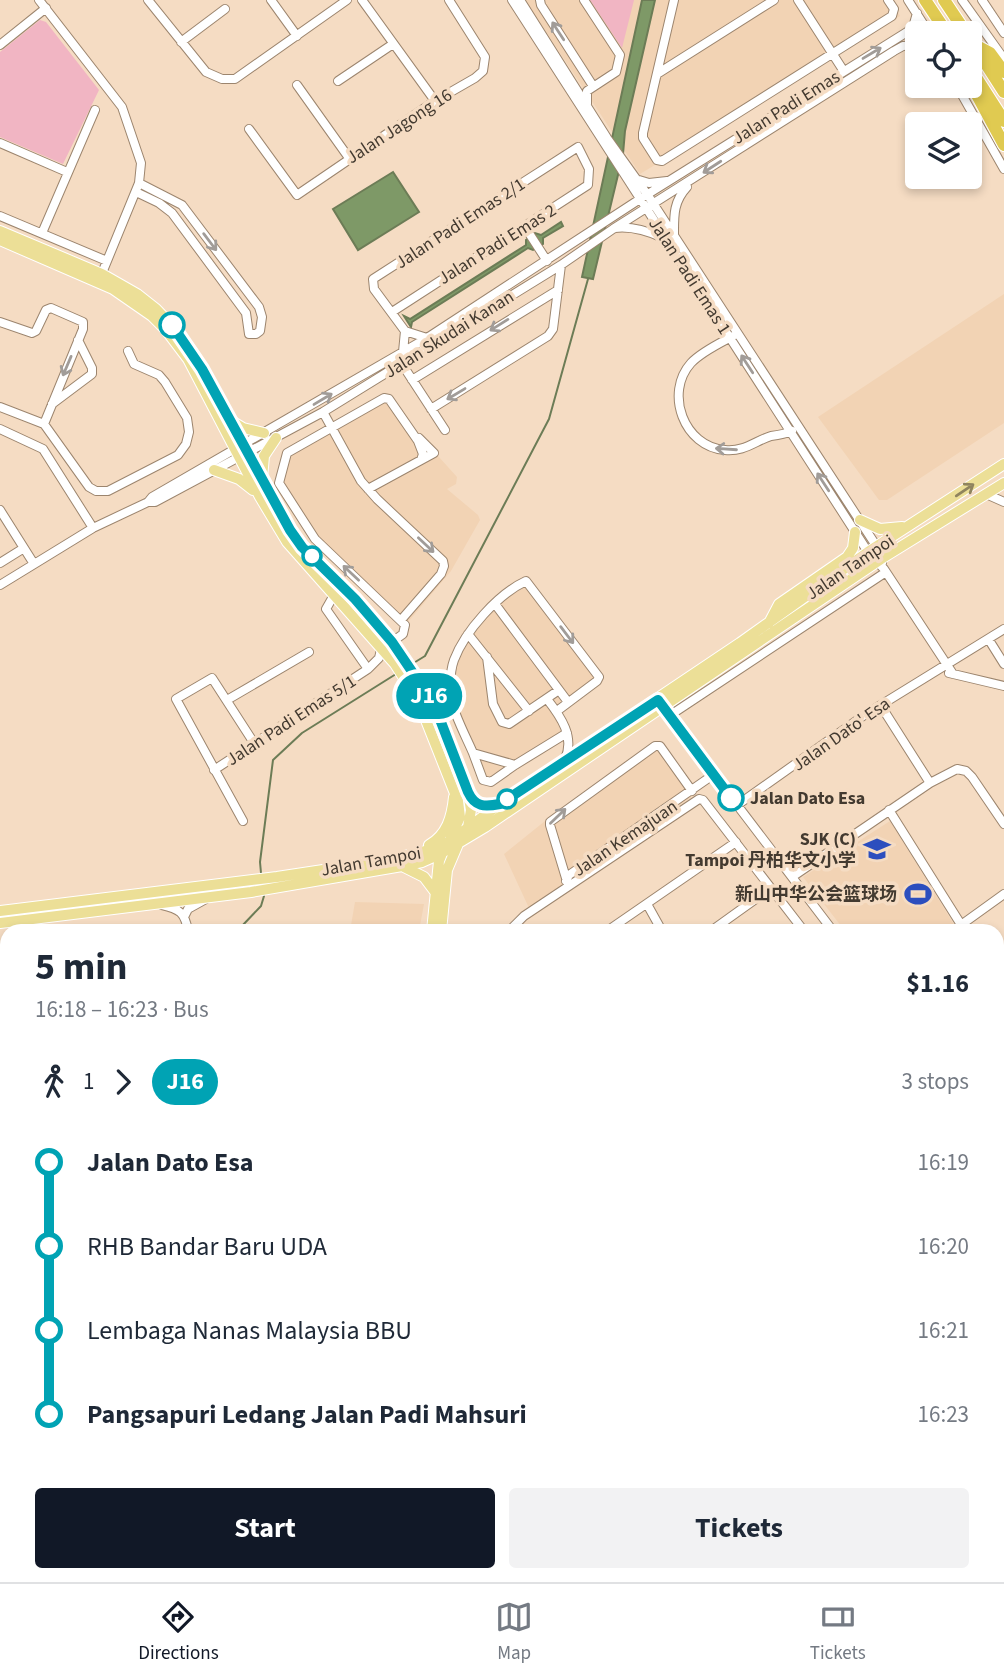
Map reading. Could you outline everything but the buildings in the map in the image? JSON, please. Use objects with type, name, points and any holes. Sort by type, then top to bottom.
[{"type":"highway","points":[[925,0],[939,21]]},
{"type":"highway","points":[[944,0],[958,21]]},
{"type":"highway","points":[[982,47],[990,53],[1004,72]]},
{"type":"highway","points":[[982,58],[1004,92]]},
{"type":"highway","points":[[982,87],[1004,121]]},
{"type":"highway","points":[[979,98],[1004,145]]},
{"type":"main road","points":[[0,231],[137,294],[179,333],[228,417],[260,497],[287,542],[356,619],[387,645],[435,708],[471,799],[482,807],[500,804]]},
{"type":"main road","points":[[0,240],[100,277],[138,305],[171,336],[188,359],[242,451],[262,478],[302,547],[385,632],[387,645]]},
{"type":"main road","points":[[228,417],[243,428],[264,433]]},
{"type":"main road","points":[[262,478],[264,456],[276,438]]},
{"type":"main road","name":"Jalan Tampoi","points":[[468,827],[562,764],[663,708],[769,623],[873,550],[1004,464]]},
{"type":"main road","points":[[214,470],[239,478],[260,497]]},
{"type":"main road","name":"Jalan Tampoi","points":[[279,883],[422,853],[480,831],[1004,483]]},
{"type":"main road","points":[[860,520],[880,529],[912,525]]},
{"type":"main road","points":[[769,623],[779,604],[847,557],[853,548],[855,532]]},
{"type":"main road","points":[[413,681],[460,809],[447,870],[442,924]]},
{"type":"main road","points":[[454,843],[468,827],[471,810],[468,792]]},
{"type":"main road","points":[[376,862],[391,854],[423,848],[436,840],[446,828],[452,814],[455,793]]},
{"type":"main road","points":[[446,884],[460,853],[480,831]]},
{"type":"main road","name":"Jalan Tampoi","points":[[0,911],[251,887],[402,866],[440,855],[454,843]]},
{"type":"main road","points":[[433,924],[440,855]]},
{"type":"main road","points":[[402,866],[419,873],[430,882],[436,893]]},
{"type":"main road","name":"Jalan Tampoi","points":[[0,923],[211,896],[251,887]]},
{"type":"street","points":[[39,0],[122,107],[141,163],[138,187],[100,277]]},
{"type":"street","points":[[148,0],[206,72],[228,79],[235,79],[347,0]]},
{"type":"street","points":[[271,0],[297,36]]},
{"type":"street","points":[[362,0],[435,101]]},
{"type":"street","name":"Jalan Jagong 16","points":[[249,129],[297,195],[435,101],[480,75],[486,62],[482,50],[449,0]]},
{"type":"street","name":"Jalan Padi Emas 1","points":[[512,0],[670,238],[730,338],[855,532],[873,550]]},
{"type":"street","name":"Jalan Padi Emas 1","points":[[520,0],[606,141]]},
{"type":"street","points":[[540,0],[590,88],[587,107]]},
{"type":"street","points":[[572,82],[578,89],[590,88],[616,72],[620,55],[584,0]]},
{"type":"street","points":[[674,0],[643,138],[657,160],[662,161],[892,16],[894,9],[888,0]]},
{"type":"street","points":[[657,74],[774,0]]},
{"type":"street","points":[[798,0],[843,71]]},
{"type":"street","points":[[908,0],[922,21]]},
{"type":"street","points":[[962,0],[1004,58]]},
{"type":"street","points":[[982,0],[1004,33]]},
{"type":"street","points":[[0,44],[46,8]]},
{"type":"street","points":[[181,42],[225,9]]},
{"type":"street","name":"Jalan Padi Emas","points":[[643,197],[907,32],[913,27],[917,13]]},
{"type":"street","points":[[338,81],[393,44]]},
{"type":"street","name":"Jalan Padi Emas","points":[[649,206],[905,46]]},
{"type":"street","points":[[297,85],[349,158]]},
{"type":"street","points":[[964,98],[1004,169]]},
{"type":"street","points":[[42,233],[95,110]]},
{"type":"street","points":[[0,143],[67,172]]},
{"type":"street","name":"Jalan Padi Emas 2/1","points":[[405,331],[373,289],[373,279],[578,147],[589,169]]},
{"type":"street","name":"Jalan Padi Emas 2","points":[[391,312],[588,185],[589,169]]},
{"type":"street","name":"Jalan Padi Emas 1","points":[[625,169],[634,175],[643,197]]},
{"type":"street","points":[[634,175],[644,183],[670,181]]},
{"type":"street","points":[[611,230],[627,227],[670,238],[676,202],[694,179]]},
{"type":"street","points":[[138,187],[183,205],[259,307],[262,317],[260,331],[249,334],[246,313],[172,213],[138,187]]},
{"type":"street","name":"Jalan Skudai Kanan","points":[[242,451],[276,438],[323,412],[427,338],[643,197]]},
{"type":"street","points":[[172,213],[183,205]]},
{"type":"street","name":"Jalan Skudai Kanan","points":[[242,451],[264,433],[561,265],[649,206]]},
{"type":"street","points":[[0,216],[107,261]]},
{"type":"street","points":[[525,228],[547,261]]},
{"type":"street","name":"Jalan Padi Emas 1","points":[[670,238],[800,426],[860,520],[873,550]]},
{"type":"street","points":[[431,409],[548,336],[553,329],[561,265]]},
{"type":"street","points":[[412,380],[558,290]]},
{"type":"street","points":[[0,322],[32,333],[36,331],[46,310],[51,308],[83,322],[44,424]]},
{"type":"street","points":[[427,338],[405,331],[400,357],[445,430]]},
{"type":"street","points":[[738,333],[692,362],[683,376],[680,401],[682,417],[688,428],[706,445],[724,450],[741,449],[791,432],[800,426]]},
{"type":"street","points":[[52,404],[92,374],[92,368],[78,340]]},
{"type":"street","points":[[0,407],[44,424],[89,487],[96,491],[108,491],[178,455],[186,444],[189,432],[187,418],[165,382],[159,375],[134,364],[128,351]]},
{"type":"street","points":[[323,412],[331,426],[349,458],[368,489],[443,561],[441,574],[401,620],[315,539],[280,486],[287,453],[331,426],[384,398],[389,399],[408,425],[422,449],[421,460]]},
{"type":"street","points":[[368,489],[434,453],[408,425]]},
{"type":"street","points":[[0,429],[43,449],[93,528]]},
{"type":"street","points":[[0,585],[93,528],[148,502],[155,502],[214,470],[242,451]]},
{"type":"street","points":[[148,502],[152,497],[242,451]]},
{"type":"street","points":[[986,494],[1004,502]]},
{"type":"street","points":[[0,510],[34,564]]},
{"type":"street","points":[[0,564],[24,548]]},
{"type":"street","points":[[873,550],[953,674]]},
{"type":"street","points":[[556,711],[597,681],[598,677],[526,581],[495,604],[468,634],[451,671],[452,703],[483,780],[487,782],[567,733]]},
{"type":"street","points":[[327,611],[334,595]]},
{"type":"street","points":[[495,604],[568,702]]},
{"type":"street","points":[[327,611],[335,609],[356,619]]},
{"type":"street","points":[[327,611],[368,669]]},
{"type":"street","name":"Jalan Padi Emas 5/1","points":[[214,770],[368,669],[387,645],[405,629],[401,620]]},
{"type":"street","name":"Jalan Dato' Esa","points":[[736,806],[881,706],[1004,629]]},
{"type":"street","points":[[468,634],[529,711]]},
{"type":"street","points":[[989,640],[1004,664]]},
{"type":"street","points":[[227,700],[309,652]]},
{"type":"street","points":[[486,657],[493,704],[502,722],[509,724],[559,690]]},
{"type":"street","points":[[932,674],[953,674],[1004,686]]},
{"type":"street","points":[[243,821],[176,699],[212,678],[254,743]]},
{"type":"street","points":[[547,699],[556,711],[570,745],[562,764]]},
{"type":"street","points":[[435,708],[452,703]]},
{"type":"street","points":[[881,706],[930,783]]},
{"type":"street","points":[[663,708],[828,924]]},
{"type":"street","points":[[566,878],[551,821],[655,746],[660,747],[692,791]]},
{"type":"street","points":[[473,753],[515,765]]},
{"type":"street","points":[[792,877],[930,783],[957,769],[966,771],[1004,824]]},
{"type":"street","name":"Jalan Kemajuan","points":[[516,924],[563,890],[566,878],[713,775]]},
{"type":"street","points":[[563,890],[699,799],[703,800],[799,924]]},
{"type":"street","points":[[889,810],[960,924]]},
{"type":"street","points":[[617,924],[736,842]]},
{"type":"street","points":[[721,924],[771,888]]},
{"type":"street","points":[[968,924],[1004,894]]},
{"type":"street","points":[[187,924],[185,915],[188,909],[211,896]]},
{"type":"street","points":[[153,903],[172,907],[185,915]]},
{"type":"street","points":[[647,904],[658,924]]},
{"type":"shaded area","points":[[525,0],[891,0],[900,16],[640,174]]},
{"type":"shaded area","points":[[590,0],[634,0],[622,48]]},
{"type":"shaded area","points":[[642,0],[655,0],[625,131],[623,154],[593,279],[582,277]]},
{"type":"shaded area","points":[[40,20],[46,22],[99,90],[63,164],[0,137],[0,52]]},
{"type":"shaded area","points":[[393,172],[419,212],[358,250],[333,209]]},
{"type":"shaded area","points":[[561,222],[563,226],[543,238],[543,244],[533,250],[528,248],[412,322],[411,327],[404,316],[410,319],[526,245],[526,240],[535,233],[541,235]]},
{"type":"shaded area","points":[[1004,294],[1004,423],[887,500],[879,500],[818,417]]},
{"type":"shaded area","points":[[383,395],[457,477],[456,484],[447,489],[478,515],[480,520],[451,571],[403,628],[310,538],[277,483],[282,456],[286,450]]},
{"type":"shaded area","points":[[521,580],[601,676],[560,711],[571,734],[488,785],[453,710],[448,671],[469,627]]},
{"type":"shaded area","points":[[656,742],[661,744],[696,794],[529,908],[504,854],[560,809]]},
{"type":"shaded area","name":"SJK (C) Tampoi 丹柏华文小学","points":[[890,821],[954,924],[840,924],[803,877]]},
{"type":"shaded area","points":[[355,902],[424,904],[420,924],[351,924]]},
{"type":"waterway","points":[[412,664],[425,656],[549,419],[588,279]]},
{"type":"waterway","points":[[261,873],[260,862],[273,760],[302,733],[396,674]]},
{"type":"waterway","points":[[244,924],[261,906],[264,896]]},
{"type":"bus line","name":"J16","points":[[172,325],[195,356],[290,530],[302,547],[385,632],[434,704],[468,792],[475,803],[482,807],[500,804],[658,700],[731,798]]},
{"type":"place","name":"Jalan Dato Esa","points":[[731,798]]},
{"type":"place","name":"SJK (C) Tampoi 丹柏华文小学","points":[[877,849]]},
{"type":"place","name":"新山中华公会篮球场","points":[[918,894]]}]
